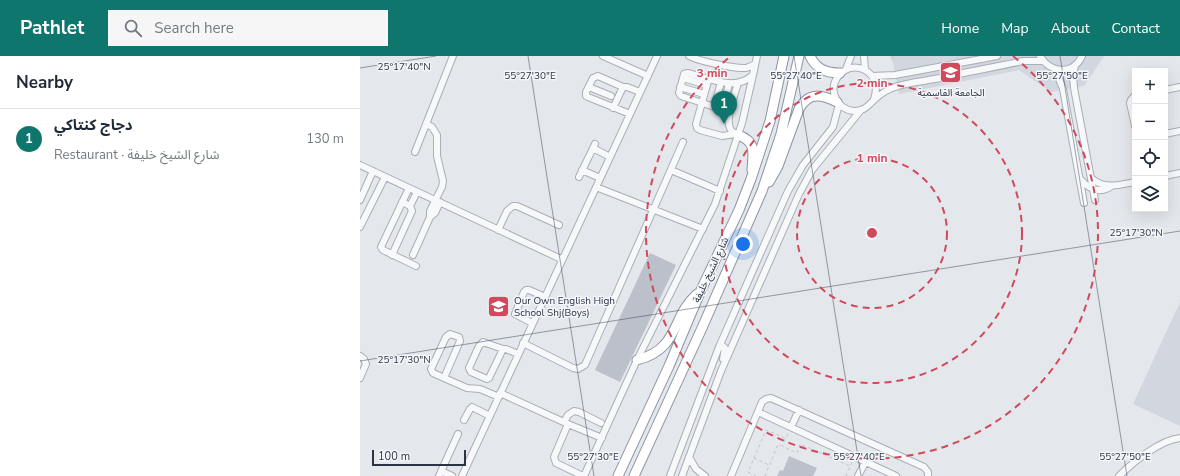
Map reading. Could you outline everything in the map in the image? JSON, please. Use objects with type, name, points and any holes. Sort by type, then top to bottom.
[{"type":"highway","name":"شارع الشيخ خليفة","points":[[618,476],[669,366],[701,290],[739,210],[770,121],[784,56]]},
{"type":"highway","name":"شارع الشيخ خليفة","points":[[634,476],[762,191],[781,134],[799,56]]},
{"type":"highway","points":[[810,56],[818,67],[824,71],[843,71]]},
{"type":"highway","points":[[762,191],[778,166],[801,105],[808,99],[816,96],[825,96],[838,103]]},
{"type":"highway","points":[[737,134],[747,139],[752,144],[751,179]]},
{"type":"highway","points":[[637,360],[653,354],[665,345],[690,300],[701,290]]},
{"type":"street","points":[[415,152],[453,56]]},
{"type":"street","points":[[603,56],[648,76]]},
{"type":"street","points":[[462,476],[657,56]]},
{"type":"street","points":[[689,56],[697,59],[747,68],[755,64]]},
{"type":"street","points":[[601,423],[579,412],[574,411],[568,415],[554,461],[584,476],[637,360],[703,229],[720,191],[754,75],[757,56]]},
{"type":"street","points":[[670,476],[719,347],[788,191],[803,165],[833,126],[838,103],[833,90],[834,84],[852,56]]},
{"type":"street","points":[[864,56],[865,70]]},
{"type":"street","points":[[872,76],[895,75],[997,56]]},
{"type":"street","points":[[874,99],[897,86],[1023,61],[1041,59],[1055,69],[1065,70],[1075,65],[1083,57]]},
{"type":"street","points":[[1075,65],[1073,76],[1074,88],[1095,200]]},
{"type":"street","points":[[682,476],[720,371],[803,186],[812,170],[861,110],[871,104],[874,99],[877,87],[872,76],[865,70],[859,68],[843,71]]},
{"type":"street","points":[[1055,69],[1063,89],[1081,180],[1084,203]]},
{"type":"street","points":[[730,112],[680,96],[680,87],[684,74],[688,72],[729,84],[738,83],[754,75]]},
{"type":"street","points":[[630,114],[587,97],[586,93],[594,78],[598,76],[623,87],[640,92]]},
{"type":"street","points":[[683,78],[707,85]]},
{"type":"street","points":[[709,78],[696,124],[698,129],[722,136],[737,134]]},
{"type":"street","points":[[714,107],[721,82]]},
{"type":"street","points":[[737,134],[732,132],[729,127],[730,112],[738,83]]},
{"type":"street","points":[[722,110],[729,84]]},
{"type":"street","points":[[590,85],[612,95]]},
{"type":"street","points":[[614,108],[623,87]]},
{"type":"street","points":[[680,87],[704,94]]},
{"type":"street","points":[[1168,89],[1180,87]]},
{"type":"street","points":[[1132,99],[1130,104],[1132,112]]},
{"type":"street","points":[[838,103],[849,110],[861,110]]},
{"type":"street","points":[[413,255],[430,217],[435,213],[443,178],[437,156],[437,135],[434,129],[426,124]]},
{"type":"street","points":[[1168,133],[1180,131]]},
{"type":"street","points":[[523,343],[573,368],[581,368],[585,365],[684,142]]},
{"type":"street","points":[[579,177],[594,146],[610,157]]},
{"type":"street","points":[[360,165],[562,260]]},
{"type":"street","points":[[582,170],[600,178]]},
{"type":"street","points":[[671,170],[720,191]]},
{"type":"street","points":[[360,200],[373,171]]},
{"type":"street","points":[[1168,175],[1180,173]]},
{"type":"street","points":[[360,227],[363,217],[385,177]]},
{"type":"street","points":[[1091,178],[1102,185],[1112,186],[1132,183]]},
{"type":"street","points":[[1081,180],[1086,186],[1093,190],[1104,190],[1112,186]]},
{"type":"street","points":[[596,187],[703,229]]},
{"type":"street","points":[[409,188],[381,246],[382,250],[416,266]]},
{"type":"street","points":[[392,254],[412,211],[410,206],[417,192]]},
{"type":"street","points":[[402,202],[410,206]]},
{"type":"street","points":[[498,230],[508,209],[513,206],[517,206],[559,225]]},
{"type":"street","points":[[532,323],[515,314],[524,292],[529,290],[544,297]]},
{"type":"street","points":[[444,378],[460,341],[458,338],[450,334],[446,337],[431,369],[432,372],[444,378],[467,388],[480,389],[500,395],[602,438]]},
{"type":"street","points":[[503,349],[489,379],[486,379],[469,369],[469,365],[481,343],[487,343],[518,354]]},
{"type":"street","points":[[719,347],[722,346],[725,350],[720,371]]},
{"type":"street","points":[[360,356],[364,359],[366,364],[360,378]]},
{"type":"street","points":[[731,476],[762,402],[771,398],[924,467],[928,472],[928,476]]},
{"type":"street","points":[[464,420],[472,407],[490,416]]},
{"type":"street","points":[[791,427],[799,410]]},
{"type":"street","points":[[758,412],[896,476]]},
{"type":"street","points":[[452,476],[440,473],[458,434]]},
{"type":"street","points":[[1119,476],[1140,458],[1156,448],[1173,439],[1180,438]]},
{"type":"street","points":[[689,457],[696,469],[706,476]]},
{"type":"street","points":[[858,476],[866,461]]},
{"type":"path","points":[[892,56],[895,62]]},
{"type":"path","points":[[782,446],[791,427]]},
{"type":"path","points":[[756,476],[748,472],[766,430],[786,438]]},
{"type":"path","points":[[765,476],[778,444],[797,452],[800,444],[850,466]]},
{"type":"path","points":[[846,476],[854,456]]},
{"type":"path","points":[[754,458],[769,465]]},
{"type":"shaded area","name":"الجامعة القاسمية","points":[[890,56],[1104,56],[1084,86],[1051,92],[1019,70],[899,94],[893,63]]},
{"type":"shaded area","points":[[1180,302],[1180,426],[1133,404]]},
{"type":"building","points":[[650,253],[676,265],[620,382],[595,370]]},
{"type":"building","points":[[789,456],[817,468],[813,476],[777,476],[780,470],[783,471]]},
{"type":"place","name":"الجامعة القاسمية","points":[[951,73]]},
{"type":"place","name":"دجاج كنتاكي","points":[[724,124]]},
{"type":"place","name":"Our Own English High School Shj(Boys)","points":[[498,307]]}]
